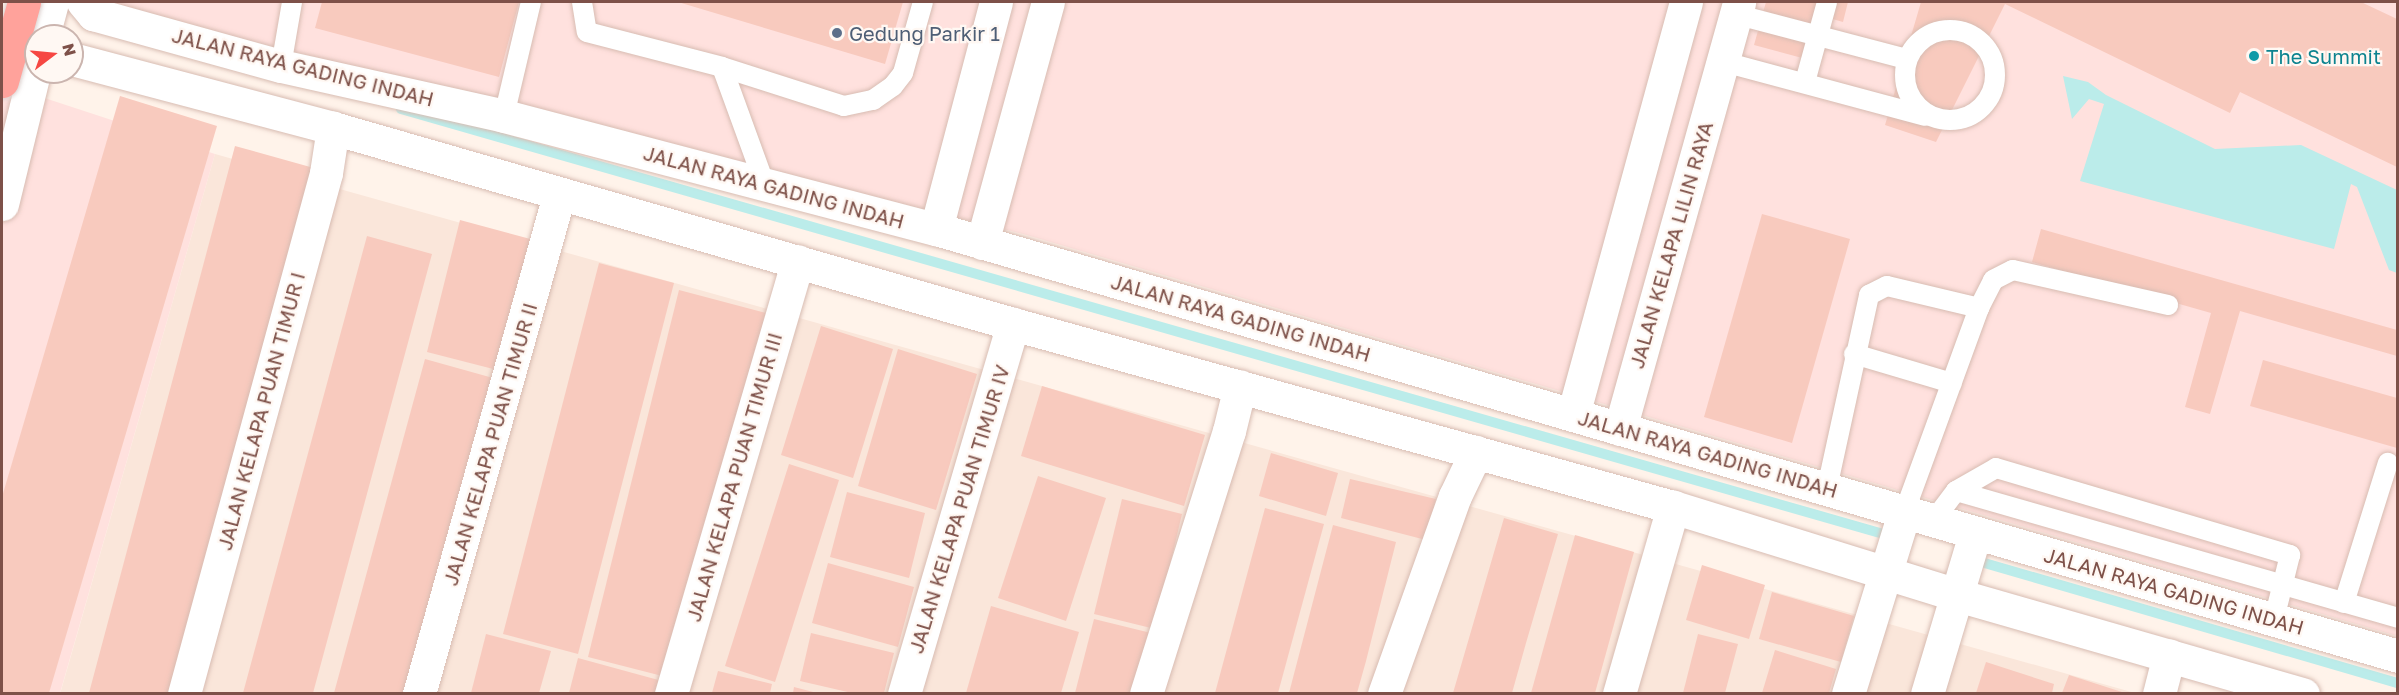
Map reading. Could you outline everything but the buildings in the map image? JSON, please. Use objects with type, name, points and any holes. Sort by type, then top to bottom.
[{"type":"highway","points":[[2,81],[24,2]]},
{"type":"street","points":[[46,24],[52,2]]},
{"type":"street","name":"JALAN RAYA GADING INDAH","points":[[83,2],[93,14],[281,66],[504,116],[936,229],[1827,488],[1913,518],[2274,619],[2397,656]]},
{"type":"street","points":[[936,229],[996,2]]},
{"type":"street","points":[[982,243],[1048,2]]},
{"type":"street","points":[[1573,415],[1686,2],[1737,8]]},
{"type":"street","name":"JALAN KELAPA LILIN RAYA","points":[[1620,429],[1724,62],[1737,8]]},
{"type":"street","points":[[2,39],[24,46]]},
{"type":"street","points":[[1673,50],[1724,62]]},
{"type":"street","points":[[84,62],[333,128],[1013,324],[1885,566],[1957,595],[2303,693]]},
{"type":"street","points":[[2,204],[31,84]]},
{"type":"street","name":"JALAN KELAPA PUAN TIMUR I","points":[[184,693],[326,173],[333,128]]},
{"type":"street","name":"JALAN KELAPA PUAN TIMUR II","points":[[419,693],[559,195]]},
{"type":"street","name":"JALAN KELAPA PUAN TIMUR III","points":[[671,693],[798,261]]},
{"type":"street","name":"JALAN KELAPA PUAN TIMUR IV","points":[[904,693],[1013,324]]},
{"type":"street","points":[[1146,693],[1229,431],[1240,386]]},
{"type":"street","points":[[1384,693],[1455,496],[1476,452]]},
{"type":"street","points":[[1619,693],[1673,507]]},
{"type":"street","points":[[1848,693],[1885,566],[1913,518]]},
{"type":"street","points":[[1927,693],[1975,534]]},
{"type":"street","points":[[2159,693],[2169,655]]},
{"type":"lane","points":[[281,66],[292,2]]},
{"type":"lane","points":[[504,116],[531,2]]},
{"type":"lane","points":[[582,2],[588,32],[722,67],[844,105],[873,100],[893,86],[903,73],[923,2]]},
{"type":"lane","points":[[1805,82],[1827,2]]},
{"type":"lane","points":[[1737,8],[1906,59]]},
{"type":"lane","points":[[1724,62],[1934,118],[1957,120],[1979,111],[1993,91],[1994,67],[1985,45],[1965,32],[1941,30],[1920,40],[1906,59],[1904,83],[1915,104],[1934,118]]},
{"type":"lane","points":[[722,67],[765,184]]},
{"type":"lane","points":[[1913,518],[1952,383],[1979,308],[1993,280],[2013,270],[2168,305]]},
{"type":"lane","points":[[1827,488],[1854,354],[1869,295],[1887,286],[1979,308]]},
{"type":"lane","points":[[1854,354],[1952,383]]},
{"type":"lane","points":[[2344,603],[2388,463]]},
{"type":"lane","points":[[1913,518],[1996,468],[2290,555],[2274,619]]},
{"type":"lane","points":[[1956,491],[2397,618]]},
{"type":"shaded area","points":[[108,2],[2397,2],[2397,636],[1023,234],[111,6]]},
{"type":"shaded area","points":[[2,84],[215,154],[60,693],[2,694]]},
{"type":"shaded area","points":[[215,154],[2135,693],[60,694]]},
{"type":"water","points":[[2063,76],[2088,82],[2106,95],[2215,149],[2301,145],[2397,190],[2397,273],[2389,270],[2357,187],[2351,184],[2334,249],[2080,181],[2104,104],[2089,99],[2072,119]]},
{"type":"waterway","points":[[401,109],[1894,537]]},
{"type":"waterway","points":[[1981,562],[2398,683]]},
{"type":"place","name":"Gedung Parkir 1","points":[[837,33]]},
{"type":"place","name":"The Summit","points":[[2254,56]]}]
